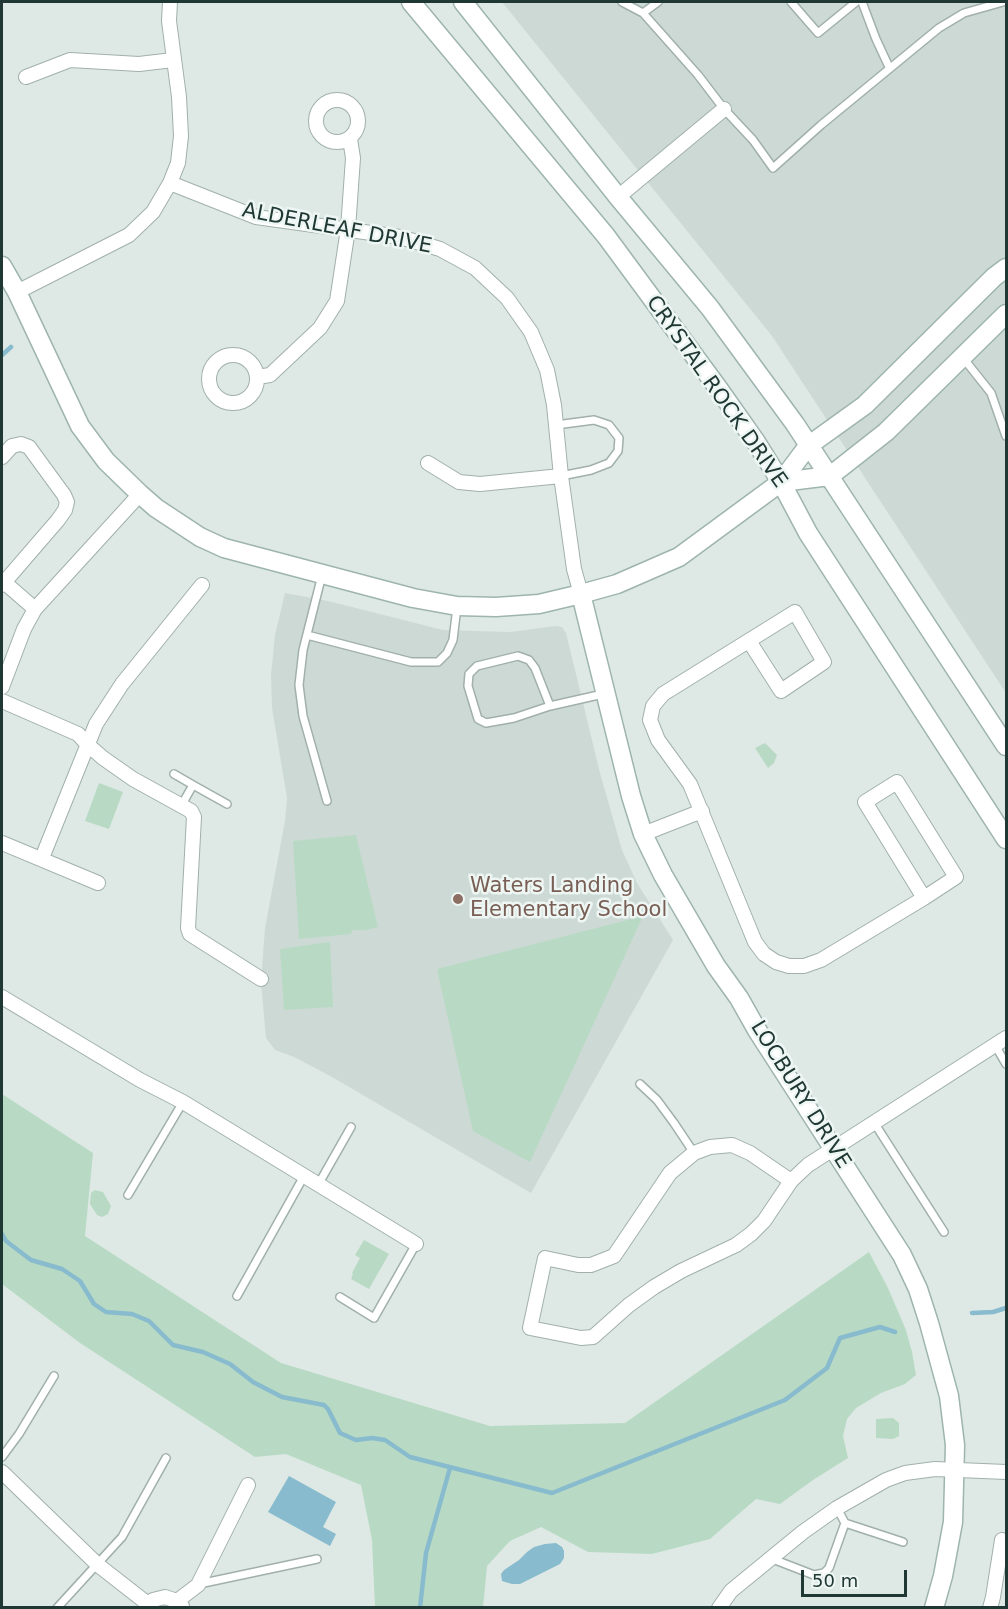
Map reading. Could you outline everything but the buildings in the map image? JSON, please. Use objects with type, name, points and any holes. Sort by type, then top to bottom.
[{"type":"street","points":[[17,292],[129,235],[153,212],[170,183],[178,163],[181,136],[179,97],[169,21],[170,2]]},
{"type":"street","name":"CRYSTAL ROCK DRIVE","points":[[411,2],[606,236],[725,397],[780,482],[808,533],[1006,839]]},
{"type":"street","name":"CRYSTAL ROCK DRIVE","points":[[463,2],[618,198],[710,308],[795,424],[1006,746]]},
{"type":"street","points":[[26,77],[70,60],[139,64],[173,60]]},
{"type":"street","points":[[618,198],[724,109]]},
{"type":"street","points":[[257,377],[270,375],[320,328],[337,301],[348,229],[353,158],[350,139]]},
{"type":"street","name":"ALDERLEAF DRIVE","points":[[170,183],[256,217],[400,237],[440,249],[475,268],[507,298],[531,332],[547,370],[574,570],[580,594]]},
{"type":"street","points":[[2,266],[17,292],[80,426],[106,461],[140,494],[200,537],[224,548],[413,598],[457,606],[496,607],[540,604],[617,584],[679,557],[780,482],[808,446],[865,405],[994,277],[1006,268]]},
{"type":"street","points":[[780,482],[830,476],[886,432],[1006,314]]},
{"type":"street","points":[[2,457],[12,446],[21,444],[30,447],[67,502],[58,520],[3,584],[35,609]]},
{"type":"street","points":[[428,463],[459,483],[480,484],[561,476]]},
{"type":"street","points":[[2,687],[17,646],[35,609],[140,494]]},
{"type":"street","points":[[42,858],[96,724],[122,684],[201,585]]},
{"type":"street","name":"LOCBURY DRIVE","points":[[580,594],[631,796],[644,834],[663,875],[711,957],[902,1255],[918,1289],[949,1395],[955,1445],[953,1521],[943,1576],[934,1608]]},
{"type":"street","points":[[749,641],[780,691],[824,662],[795,612],[663,694],[652,706],[651,720],[658,740],[690,784],[755,942],[764,954],[776,962],[789,966],[804,966],[821,960],[924,898],[956,877],[897,782],[864,802],[924,898]]},
{"type":"street","points":[[2,701],[78,734],[88,745],[132,779],[191,811],[195,817],[188,928],[190,934],[261,979]]},
{"type":"street","points":[[644,834],[702,811]]},
{"type":"street","points":[[2,843],[98,883]]},
{"type":"street","points":[[2,997],[140,1080],[183,1102],[416,1244]]},
{"type":"street","points":[[791,1181],[750,1153],[732,1145],[710,1147],[694,1153],[670,1173],[614,1256],[591,1265],[578,1265],[545,1258],[530,1328],[581,1338],[593,1337],[629,1305],[654,1287],[681,1271],[736,1245],[751,1234],[764,1221],[799,1172],[1001,1042]]},
{"type":"street","points":[[718,1608],[731,1591],[770,1558],[837,1508],[886,1480],[905,1473],[935,1469],[1006,1472]]},
{"type":"street","points":[[2,1472],[98,1564],[147,1606],[153,1600],[165,1597],[180,1604],[198,1585],[248,1485]]},
{"type":"street","points":[[990,1608],[1002,1540]]},
{"type":"lane","points":[[622,2],[644,13],[724,109],[753,140],[772,168],[939,28],[964,13],[1003,2]]},
{"type":"lane","points":[[644,13],[658,2]]},
{"type":"lane","points":[[791,2],[818,33],[856,2]]},
{"type":"lane","points":[[862,2],[889,68]]},
{"type":"lane","points":[[962,357],[991,393],[1006,436]]},
{"type":"lane","points":[[556,425],[594,420],[609,425],[619,438],[618,451],[609,464],[561,476]]},
{"type":"lane","points":[[322,575],[307,635],[299,685],[303,716],[327,801]]},
{"type":"lane","points":[[307,635],[411,662],[438,662],[447,653],[453,640],[457,606]]},
{"type":"lane","points":[[550,706],[535,668],[529,660],[518,657],[477,666],[469,674],[468,686],[478,719],[486,723],[514,718],[550,706],[605,693]]},
{"type":"lane","points":[[174,774],[227,804]]},
{"type":"lane","points":[[181,807],[193,785]]},
{"type":"lane","points":[[1001,1042],[1006,1064]]},
{"type":"lane","points":[[640,1084],[674,1123],[694,1153]]},
{"type":"lane","points":[[128,1195],[183,1102]]},
{"type":"lane","points":[[875,1124],[944,1232]]},
{"type":"lane","points":[[318,1185],[351,1127]]},
{"type":"lane","points":[[237,1296],[304,1176]]},
{"type":"lane","points":[[340,1297],[374,1318],[416,1244]]},
{"type":"lane","points":[[2,1457],[19,1434],[54,1376]]},
{"type":"lane","points":[[57,1608],[122,1537],[166,1458]]},
{"type":"lane","points":[[837,1508],[845,1523],[903,1542]]},
{"type":"lane","points":[[770,1558],[814,1575],[824,1573],[829,1568],[845,1523]]},
{"type":"lane","points":[[198,1585],[317,1559]]},
{"type":"shaded area","points":[[502,2],[1006,2],[1006,693],[772,336]]},
{"type":"shaded area","name":"Waters Landing Elementary School","points":[[285,593],[328,601],[443,630],[511,632],[555,626],[562,627],[566,633],[600,773],[622,850],[637,883],[673,940],[531,1193],[332,1077],[294,1057],[275,1050],[266,1038],[261,982],[265,928],[285,821],[287,798],[272,708],[271,675],[275,635]]},
{"type":"green space","points":[[765,743],[777,755],[774,763],[768,768],[755,748]]},
{"type":"green space","points":[[99,783],[123,792],[109,829],[85,821]]},
{"type":"green space","points":[[356,835],[378,927],[352,930],[351,934],[299,939],[293,841]]},
{"type":"green space","points":[[643,916],[530,1162],[473,1131],[437,969]]},
{"type":"green space","points":[[330,942],[333,1007],[284,1010],[280,949]]},
{"type":"green space","points":[[2,1094],[93,1153],[85,1236],[281,1363],[490,1426],[625,1423],[869,1252],[906,1330],[916,1375],[905,1384],[881,1393],[856,1408],[847,1419],[843,1436],[848,1458],[780,1504],[756,1499],[710,1539],[652,1554],[588,1552],[541,1527],[510,1541],[487,1566],[483,1607],[375,1607],[372,1540],[361,1485],[286,1454],[255,1457],[80,1343],[2,1284]]},
{"type":"green space","points":[[95,1190],[103,1192],[111,1206],[108,1214],[102,1217],[97,1215],[90,1204],[91,1193]]},
{"type":"green space","points":[[364,1240],[389,1254],[369,1289],[351,1279],[360,1258],[355,1255]]},
{"type":"green space","points":[[893,1418],[899,1423],[899,1436],[893,1439],[876,1438],[876,1419]]},
{"type":"water","points":[[289,1476],[336,1502],[323,1527],[336,1534],[330,1546],[268,1512]]},
{"type":"water","points":[[556,1543],[564,1551],[564,1558],[560,1564],[520,1584],[502,1581],[501,1574],[504,1570],[534,1547]]},
{"type":"waterway","points":[[2,355],[11,347]]},
{"type":"waterway","points":[[2,1234],[6,1241],[31,1260],[62,1269],[80,1281],[94,1304],[106,1312],[132,1314],[149,1321],[173,1345],[203,1352],[230,1364],[253,1382],[282,1397],[324,1405],[340,1433],[356,1440],[372,1438],[385,1440],[410,1457],[552,1493],[785,1400],[827,1368],[840,1338],[880,1327],[895,1332]]},
{"type":"waterway","points":[[972,1313],[993,1312],[1006,1308]]},
{"type":"waterway","points":[[420,1608],[426,1553],[450,1468]]},
{"type":"place","name":"Waters Landing Elementary School","points":[[458,899]]}]
